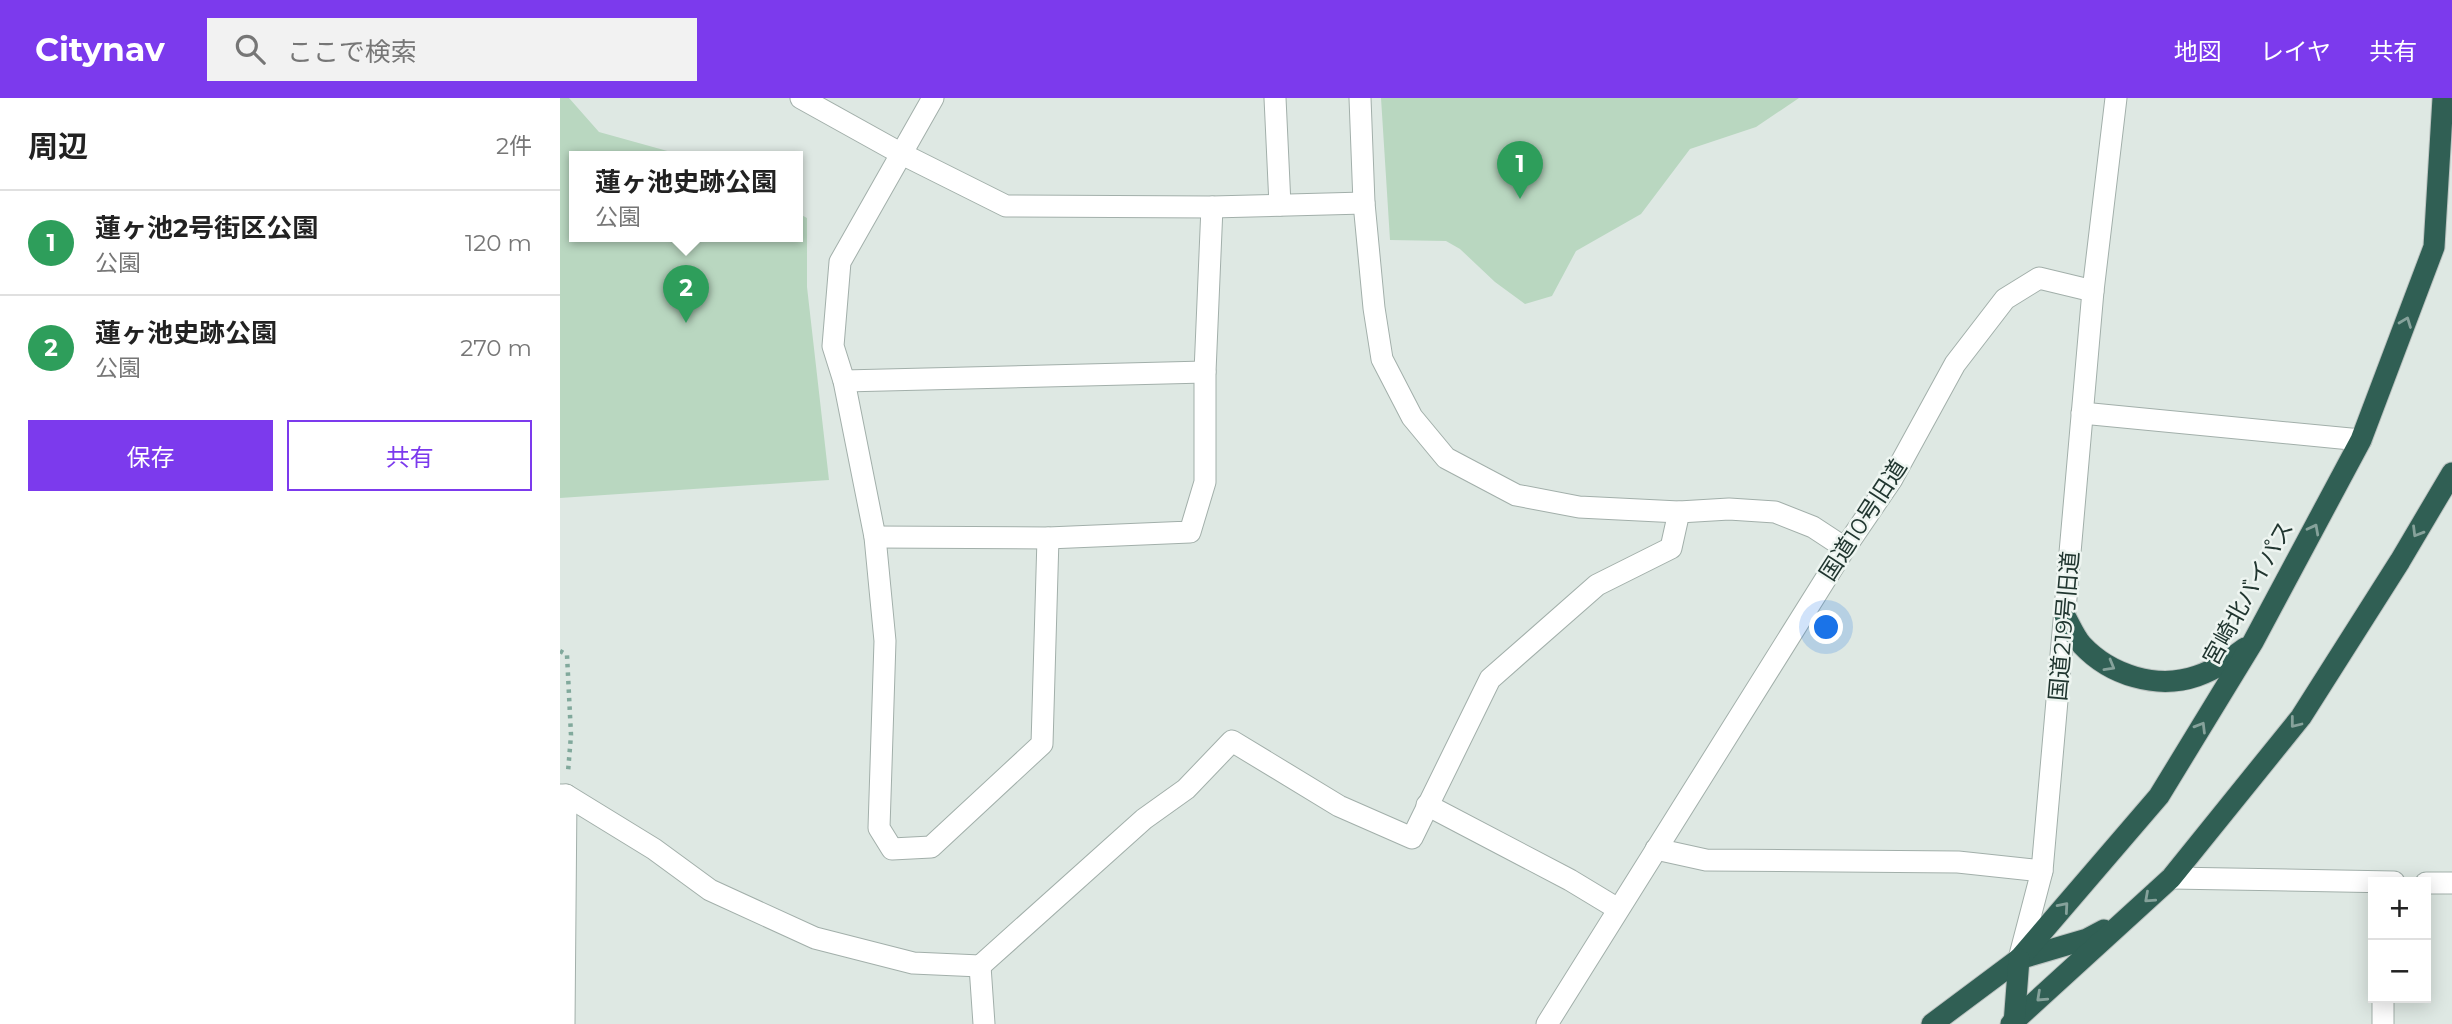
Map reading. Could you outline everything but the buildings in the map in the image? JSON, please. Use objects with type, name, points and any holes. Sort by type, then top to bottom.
[{"type":"highway","name":"宮崎北バイパス","points":[[1933,1024],[2019,959],[2159,796],[2253,642],[2361,440],[2434,247],[2443,98]]},
{"type":"highway","points":[[2011,1023],[2171,878],[2301,717],[2452,473]]},
{"type":"highway","points":[[2065,616],[2080,643],[2104,664],[2133,678],[2165,682],[2196,677],[2225,663],[2253,642]]},
{"type":"highway","points":[[2011,1023],[2019,959],[2087,939],[2127,917]]},
{"type":"street","points":[[801,98],[900,153],[1006,206],[1212,207],[1364,203]]},
{"type":"street","points":[[933,98],[840,262],[833,346],[844,381],[875,537],[885,641],[879,828],[892,849],[931,847],[1042,744],[1048,538]]},
{"type":"street","points":[[1275,98],[1280,205]]},
{"type":"street","points":[[1360,98],[1364,203],[1382,359],[1412,416],[1446,458],[1516,495],[1579,507],[1679,512],[1728,509],[1775,512],[1812,527],[1845,548]]},
{"type":"street","points":[[2092,291],[2116,98]]},
{"type":"street","points":[[875,537],[1048,538],[1190,532],[1205,482],[1205,372],[1212,207]]},
{"type":"street","name":"国道10号旧道","points":[[1547,1024],[1845,548],[1892,479],[1955,364],[2005,299],[2039,278],[2092,291]]},
{"type":"street","name":"国道219号旧道","points":[[2019,959],[2042,871],[2092,291]]},
{"type":"street","points":[[844,381],[1205,372]]},
{"type":"street","points":[[2082,413],[2361,440]]},
{"type":"street","points":[[563,794],[654,849],[710,890],[815,938],[913,962],[980,966],[1144,819],[1186,789],[1232,741],[1339,806],[1412,838],[1490,679],[1597,585],[1671,548],[1679,512]]},
{"type":"street","points":[[563,794],[564,1024]]},
{"type":"street","points":[[1427,805],[1570,880],[1618,909]]},
{"type":"street","points":[[1656,849],[1706,860],[1958,862],[2042,871]]},
{"type":"street","points":[[2171,878],[2368,882]]},
{"type":"street","points":[[2431,883],[2452,883]]},
{"type":"street","points":[[980,966],[984,1024]]},
{"type":"street","points":[[2383,1003],[2383,1024]]},
{"type":"path","points":[[560,651],[567,655],[570,722],[563,794]]},
{"type":"green space","points":[[560,98],[569,98],[599,132],[667,151],[569,151],[569,242],[803,242],[803,216],[807,218],[807,287],[829,480],[560,498]]},
{"type":"green space","points":[[1381,98],[1799,98],[1756,127],[1690,149],[1641,214],[1576,251],[1552,296],[1525,304],[1495,282],[1460,249],[1446,241],[1390,240]]},
{"type":"place","name":"蓮ヶ池2号街区公園","points":[[1520,199]]},
{"type":"place","name":"蓮ヶ池史跡公園","points":[[686,323]]}]
